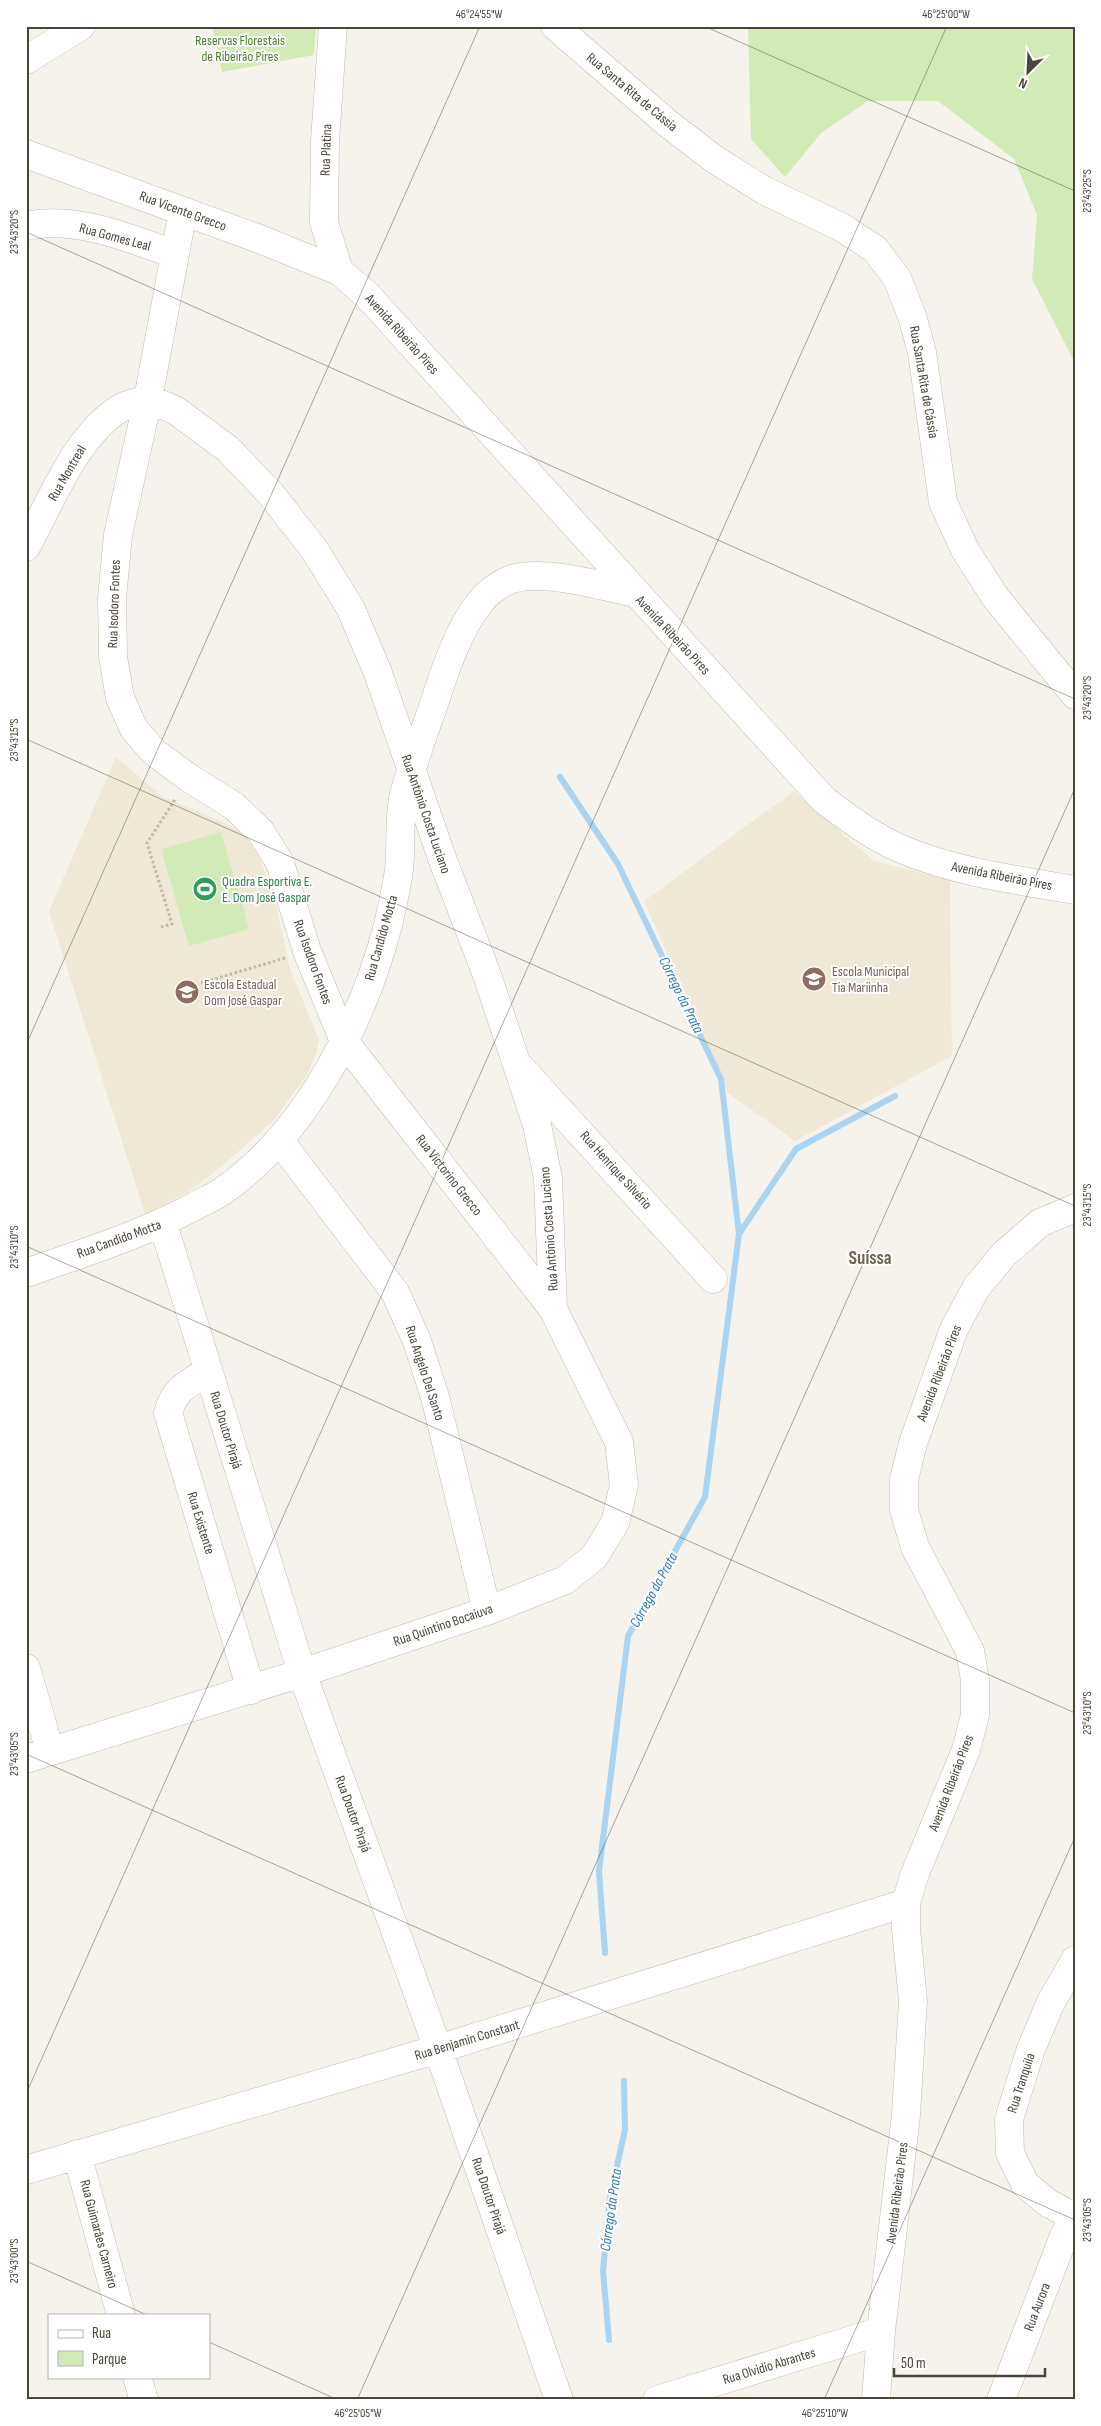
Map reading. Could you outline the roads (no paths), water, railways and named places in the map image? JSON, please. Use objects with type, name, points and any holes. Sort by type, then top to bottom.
[{"type":"street","points":[[26,60],[81,26]]},
{"type":"street","name":"Rua Platina","points":[[333,26],[325,141],[324,222],[339,271]]},
{"type":"street","name":"Rua Santa Rita de Cássia","points":[[555,26],[666,122],[714,159],[765,191],[840,227],[875,249],[897,278],[912,316],[922,352],[943,502],[965,550],[996,598],[1075,695]]},
{"type":"street","name":"Rua Vicente Grecco","points":[[26,154],[183,211],[339,271]]},
{"type":"street","name":"Rua Isodoro Fontes","points":[[183,211],[148,399],[118,536],[112,598],[113,657],[120,698],[134,729],[154,752],[189,778],[234,806],[262,832],[280,863],[307,951],[344,1041]]},
{"type":"street","name":"Rua Gomes Leal","points":[[26,226],[37,224],[79,226],[129,238],[174,254]]},
{"type":"street","name":"Avenida Ribeirão Pires","points":[[339,271],[368,295],[635,593],[824,800],[861,828],[900,849],[947,866],[1075,890]]},
{"type":"street","name":"Rua Montreal","points":[[26,547],[80,448],[101,424],[121,408],[148,399]]},
{"type":"street","name":"Rua Antônio Costa Luciano","points":[[148,399],[175,410],[228,449],[270,493],[314,549],[350,609],[378,673],[517,1063],[537,1125],[548,1178],[553,1309]]},
{"type":"street","name":"Rua Candido Motta","points":[[26,1273],[163,1224],[224,1191],[254,1166],[279,1140],[313,1095],[344,1041],[371,979],[388,924],[399,869],[400,814],[411,770],[447,664],[481,601],[496,588],[512,579],[534,577],[578,580],[635,593]]},
{"type":"street","name":"Rua Victorino Grecco","points":[[344,1041],[553,1309]]},
{"type":"street","name":"Rua Henrique Silvério","points":[[517,1063],[713,1279]]},
{"type":"street","name":"Rua Angelo Del Santo","points":[[279,1140],[395,1292],[406,1316],[417,1341],[435,1397],[487,1611]]},
{"type":"street","name":"Avenida Ribeirão Pires","points":[[876,2400],[881,2331],[906,2115],[913,2010],[906,1902],[914,1876],[966,1750],[975,1715],[975,1680],[970,1651],[915,1547],[904,1510],[904,1480],[913,1443],[954,1329],[976,1288],[1004,1254],[1040,1222],[1075,1208]]},
{"type":"street","name":"Rua Doutor Pirajá","points":[[163,1224],[302,1674],[438,2049],[560,2400]]},
{"type":"street","name":"Rua Quintino Bocaiuva","points":[[38,1755],[302,1674],[487,1611],[565,1580],[594,1557],[615,1523],[624,1485],[619,1442],[553,1309]]},
{"type":"street","name":"Rua Existente","points":[[207,1371],[179,1390],[171,1401],[168,1413],[252,1690]]},
{"type":"street","points":[[26,1668],[38,1755]]},
{"type":"street","name":"Rua Benjamin Constant","points":[[26,2170],[438,2049],[906,1902]]},
{"type":"street","name":"Rua Tranquila","points":[[1074,2216],[1048,2203],[1025,2184],[1010,2153],[1009,2119],[1031,2049],[1046,2013],[1075,1960]]},
{"type":"street","name":"Rua Guimarães Carneiro","points":[[77,2154],[121,2314]]},
{"type":"street","name":"Rua Aurora","points":[[1001,2400],[1064,2236],[1074,2216]]},
{"type":"street","name":"Rua Olvidio Abrantes","points":[[657,2400],[881,2331]]},
{"type":"street","points":[[138,2378],[144,2400]]},
{"type":"waterway","name":"Córrego da Prata","points":[[560,777],[618,864],[721,1079],[739,1234],[705,1497],[628,1636],[599,1871],[605,1953]]},
{"type":"waterway","name":"Córrego da Prata","points":[[739,1234],[796,1149],[895,1096]]},
{"type":"waterway","name":"Córrego da Prata","points":[[609,2340],[603,2271],[610,2197],[625,2130],[624,2081]]},
{"type":"place","name":"Quadra Esportiva E. E. Dom José Gaspar","points":[[205,889]]},
{"type":"place","name":"Escola Municipal Tia Mariinha","points":[[814,979]]},
{"type":"place","name":"Escola Estadual Dom José Gaspar","points":[[187,992]]},
{"type":"district","name":"Suíssa","points":[[870,1258]]},
{"type":"park label","name":"Reservas Florestais de Ribeirão Pires","points":[[240,48]]}]
